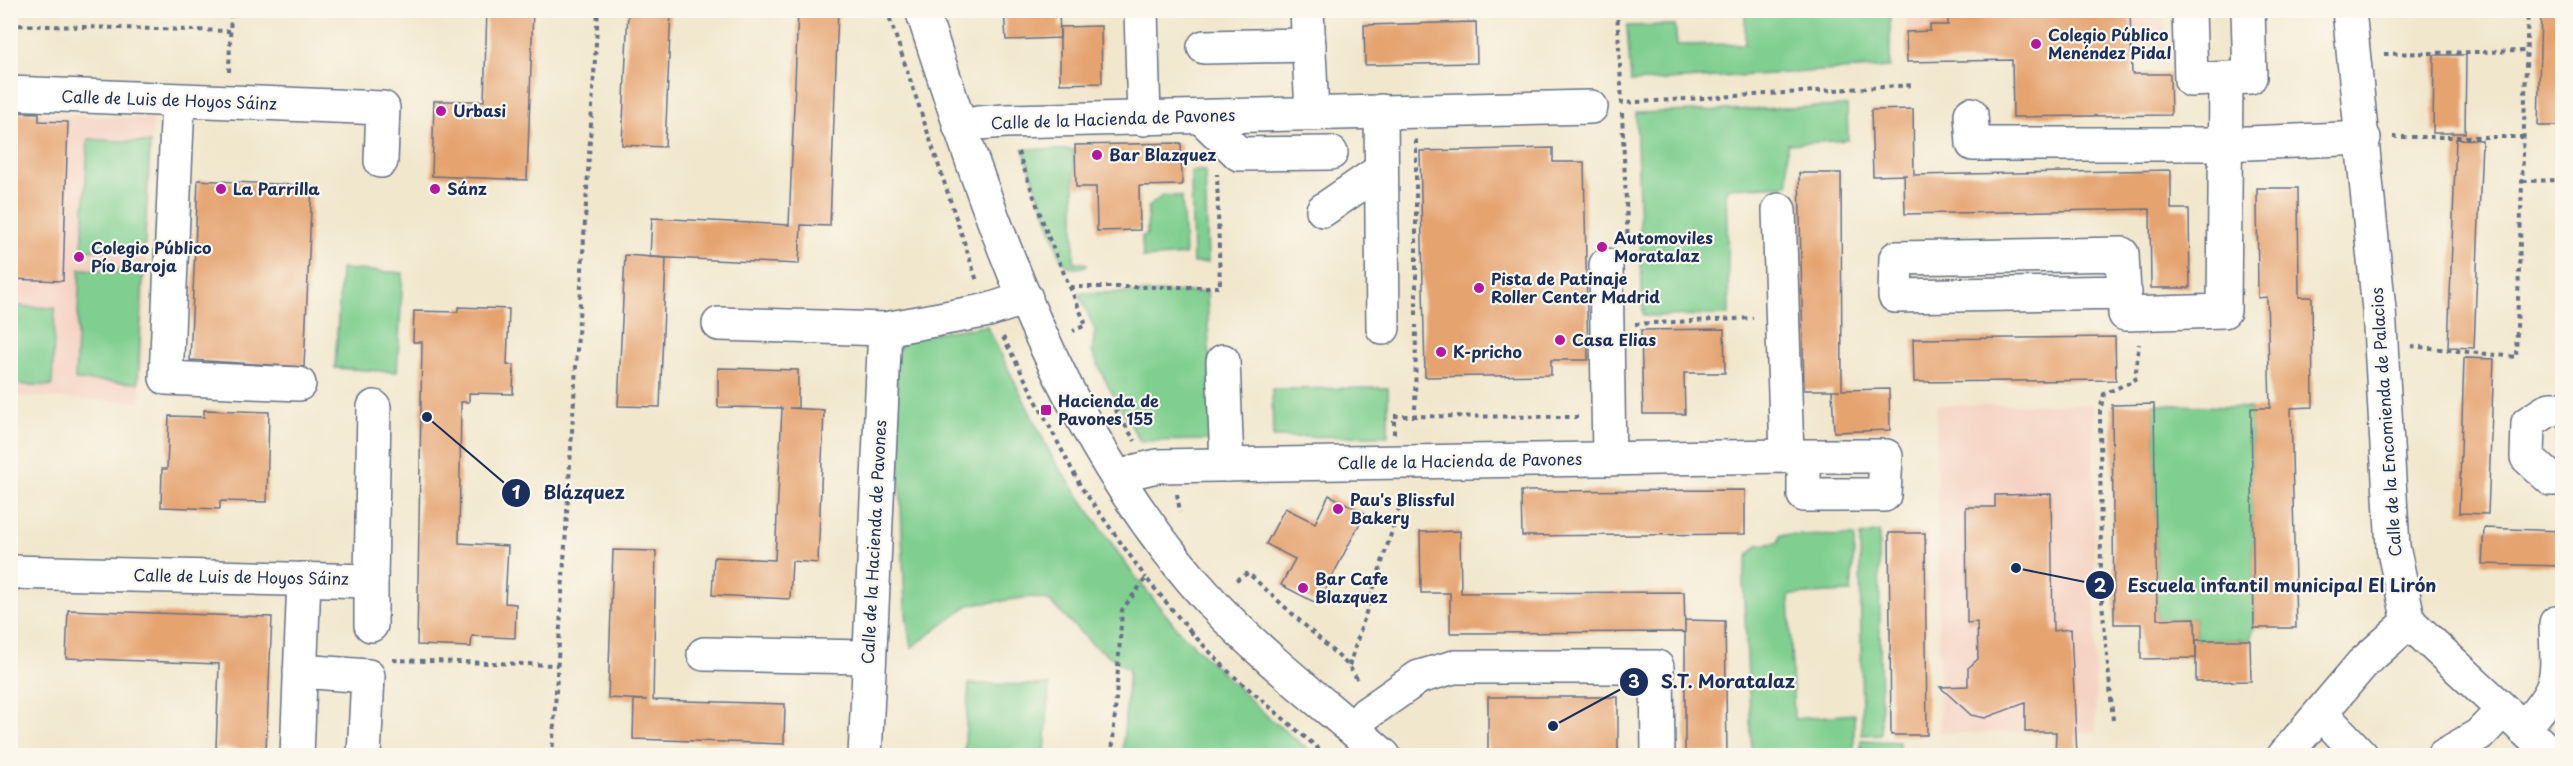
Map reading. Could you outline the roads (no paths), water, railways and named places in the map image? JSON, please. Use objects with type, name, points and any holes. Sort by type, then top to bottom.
[{"type":"street","points":[[922,10],[960,127],[1026,298],[1075,408],[1119,480],[1170,554],[1215,605],[1282,670],[1384,756]]},
{"type":"street","points":[[1141,10],[1144,119]]},
{"type":"street","points":[[1306,10],[1312,113]]},
{"type":"street","points":[[2188,10],[2191,80],[2250,77],[2248,10]]},
{"type":"street","name":"Calle de la Encomienda de Palacios","points":[[2349,10],[2364,138],[2381,342],[2393,547],[2409,622]]},
{"type":"street","points":[[1204,47],[1309,45]]},
{"type":"street","points":[[2134,303],[2122,254],[1896,258],[1895,296],[2134,303],[2224,311],[2226,79]]},
{"type":"street","name":"Calle de Luis de Hoyos Sáinz","points":[[10,93],[383,108],[381,161]]},
{"type":"street","points":[[178,100],[166,378],[300,384]]},
{"type":"street","name":"Calle de la Hacienda de Pavones","points":[[960,127],[1006,121],[1591,107]]},
{"type":"street","points":[[1381,111],[1383,328]]},
{"type":"street","points":[[1971,114],[1973,144],[2225,144],[2364,138]]},
{"type":"street","points":[[1201,117],[1239,154],[1331,153]]},
{"type":"street","points":[[1323,210],[1381,170]]},
{"type":"street","name":"Calle de la Hacienda de Pavones","points":[[1119,480],[1136,471],[1156,466],[1796,456],[1779,210]]},
{"type":"street","points":[[1606,265],[1609,459]]},
{"type":"street","points":[[718,324],[885,329],[989,310],[1026,298]]},
{"type":"street","name":"Calle de la Hacienda de Pavones","points":[[865,756],[885,329]]},
{"type":"street","points":[[1223,361],[1227,465]]},
{"type":"street","name":"Calle de Luis de Hoyos Sáinz","points":[[10,572],[371,581],[374,407]]},
{"type":"street","points":[[2562,409],[2550,409],[2528,423],[2527,457],[2551,479],[2562,479]]},
{"type":"street","points":[[297,756],[304,579]]},
{"type":"street","points":[[371,581],[371,625]]},
{"type":"street","points":[[2284,756],[2362,664],[2409,622],[2553,756]]},
{"type":"street","points":[[2443,756],[2479,735],[2546,704],[2560,680],[2556,623],[2562,623]]},
{"type":"street","points":[[704,654],[868,657]]},
{"type":"street","points":[[1353,729],[1366,714],[1419,677],[1454,667],[1657,667],[1658,756]]},
{"type":"street","points":[[300,671],[368,676],[364,756]]},
{"type":"street","points":[[2320,713],[2362,756]]},
{"type":"place","name":"Colegio Público Menéndez Pidal","points":[[2036,44]]},
{"type":"place","name":"Urbasi","points":[[441,111]]},
{"type":"place","name":"Bar Blazquez","points":[[1097,155]]},
{"type":"place","name":"La Parrilla","points":[[221,189]]},
{"type":"place","name":"Sánz","points":[[435,189]]},
{"type":"place","name":"Automoviles Moratalaz","points":[[1602,247]]},
{"type":"place","name":"Colegio Público Pío Baroja","points":[[79,257]]},
{"type":"place","name":"Pista de Patinaje Roller Center Madrid","points":[[1479,288]]},
{"type":"place","name":"Casa Elias","points":[[1560,340]]},
{"type":"place","name":"K-pricho","points":[[1441,352]]},
{"type":"place","name":"Hacienda de Pavones 155","points":[[1046,410]]},
{"type":"place","name":"Blázquez","points":[[427,417]]},
{"type":"place","name":"Pau's Blissful Bakery","points":[[1338,509]]},
{"type":"place","name":"Escuela infantil municipal El Lirón","points":[[2016,568]]},
{"type":"place","name":"Bar Cafe Blazquez","points":[[1303,588]]},
{"type":"place","name":"S.T. Moratalaz","points":[[1553,726]]}]
